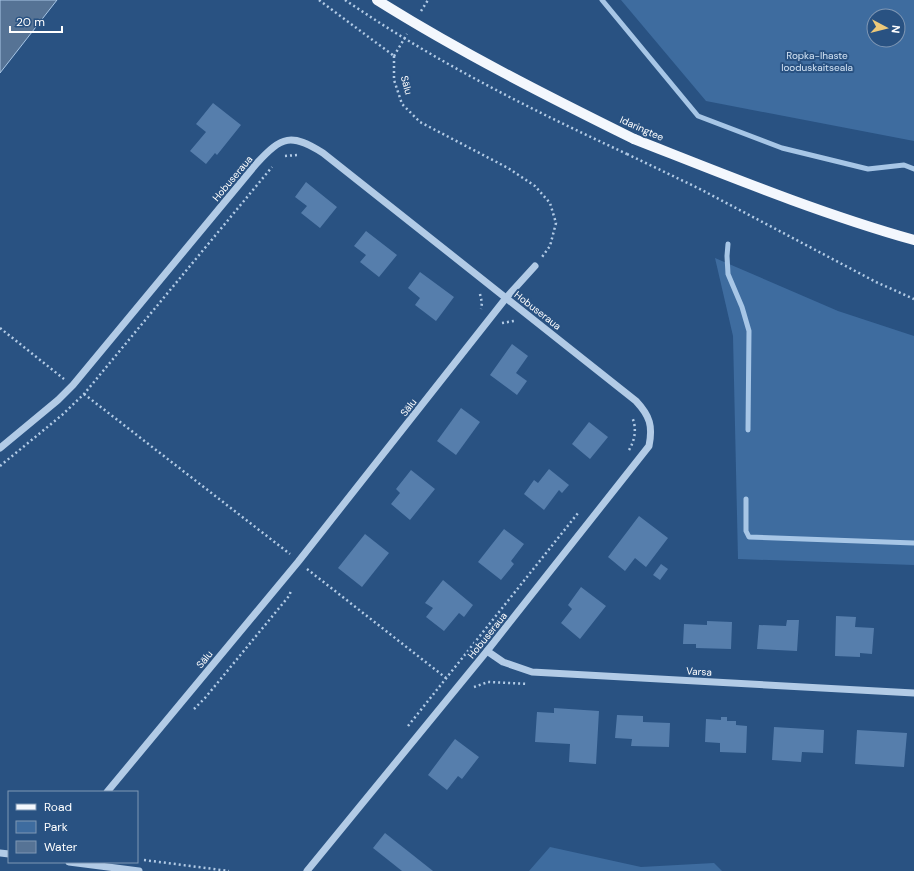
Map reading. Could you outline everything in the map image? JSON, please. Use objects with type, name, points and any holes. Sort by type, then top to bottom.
[{"type":"main road","name":"Idaringtee","points":[[377,0],[475,58],[634,139],[764,190],[880,230],[914,240]]},
{"type":"street","name":"Hobuseraua","points":[[0,448],[58,400],[73,385],[269,150],[290,139],[305,143],[323,153],[636,401],[647,415],[652,431],[649,446],[487,651],[307,871]]},
{"type":"street","name":"Sälu","points":[[108,791],[298,562],[506,298],[535,266]]},
{"type":"street","name":"Varsa","points":[[487,651],[503,662],[532,672],[914,693]]},
{"type":"street","points":[[80,863],[139,871]]},
{"type":"path","name":"Sälu","points":[[319,0],[394,56],[394,80],[402,104],[420,122],[514,172],[535,186],[550,203],[556,222],[550,246],[535,266]]},
{"type":"path","points":[[345,0],[391,30],[544,116],[698,188],[876,282],[914,299]]},
{"type":"path","points":[[281,159],[285,155],[302,155]]},
{"type":"path","points":[[0,466],[62,415],[84,394],[276,162]]},
{"type":"path","points":[[475,290],[481,295],[481,311]]},
{"type":"path","points":[[498,325],[505,322],[514,322],[520,326]]},
{"type":"path","points":[[0,328],[289,552],[298,562],[457,687]]},
{"type":"path","points":[[627,453],[633,443],[635,434],[633,418],[630,414]]},
{"type":"path","points":[[407,727],[583,508]]},
{"type":"path","points":[[138,859],[229,871]]},
{"type":"green space","name":"Ropka-Ihaste looduskaitseala","points":[[621,0],[914,0],[914,141],[706,101]]},
{"type":"green space","points":[[715,258],[838,311],[914,336],[914,565],[738,559],[733,336]]},
{"type":"green space","points":[[550,847],[641,867],[714,863],[722,871],[529,871]]},
{"type":"water","points":[[0,0],[57,0],[0,73]]},
{"type":"building","points":[[213,103],[241,125],[217,155],[215,153],[206,164],[190,151],[206,132],[196,124]]},
{"type":"building","points":[[306,182],[337,207],[320,228],[301,213],[307,206],[295,197]]},
{"type":"building","points":[[366,231],[397,255],[379,277],[360,262],[366,255],[354,246]]},
{"type":"building","points":[[420,272],[454,297],[436,321],[415,305],[420,298],[408,288]]},
{"type":"building","points":[[512,344],[528,356],[516,373],[527,381],[517,395],[490,375]]},
{"type":"building","points":[[461,408],[480,422],[456,455],[437,441]]},
{"type":"building","points":[[589,422],[608,437],[590,459],[572,444]]},
{"type":"building","points":[[549,469],[569,485],[562,493],[559,490],[544,510],[524,494],[534,480],[538,483]]},
{"type":"building","points":[[411,470],[435,489],[410,520],[391,504],[400,493],[396,489]]},
{"type":"building","points":[[639,516],[668,538],[646,567],[635,558],[625,571],[608,557]]},
{"type":"building","points":[[504,529],[524,544],[511,561],[514,564],[501,580],[478,562]]},
{"type":"building","points":[[365,534],[389,553],[362,587],[338,568]]},
{"type":"building","points":[[661,564],[668,569],[660,580],[653,575]]},
{"type":"building","points":[[443,580],[473,605],[464,617],[459,613],[444,631],[426,617],[433,608],[425,603]]},
{"type":"building","points":[[581,587],[606,606],[580,639],[561,623],[572,609],[568,605]]},
{"type":"building","points":[[836,616],[856,617],[855,627],[874,628],[872,654],[860,653],[860,657],[835,656]]},
{"type":"building","points":[[787,620],[799,620],[797,651],[757,649],[759,625],[786,626]]},
{"type":"building","points":[[707,621],[732,622],[731,649],[696,648],[696,644],[683,644],[684,624],[707,625]]},
{"type":"building","points":[[554,708],[599,711],[596,764],[569,762],[570,744],[535,742],[537,712],[554,713]]},
{"type":"building","points":[[617,715],[643,716],[643,722],[670,723],[669,747],[631,746],[632,739],[615,738]]},
{"type":"building","points":[[721,717],[727,717],[727,721],[736,721],[736,725],[747,726],[746,753],[720,752],[720,743],[705,742],[706,719],[721,720]]},
{"type":"building","points":[[774,727],[824,730],[823,753],[802,752],[801,762],[772,760]]},
{"type":"building","points":[[857,730],[907,733],[904,767],[855,764]]},
{"type":"building","points":[[455,739],[479,757],[462,779],[458,776],[447,790],[428,775]]},
{"type":"building","points":[[385,833],[433,871],[402,871],[373,848]]},
{"type":"waterway","points":[[602,0],[698,116],[782,148],[868,169],[904,165],[914,169]]},
{"type":"waterway","points":[[728,244],[728,274],[742,307],[749,331],[748,430]]},
{"type":"waterway","points":[[746,499],[746,531],[749,537],[914,543]]}]
